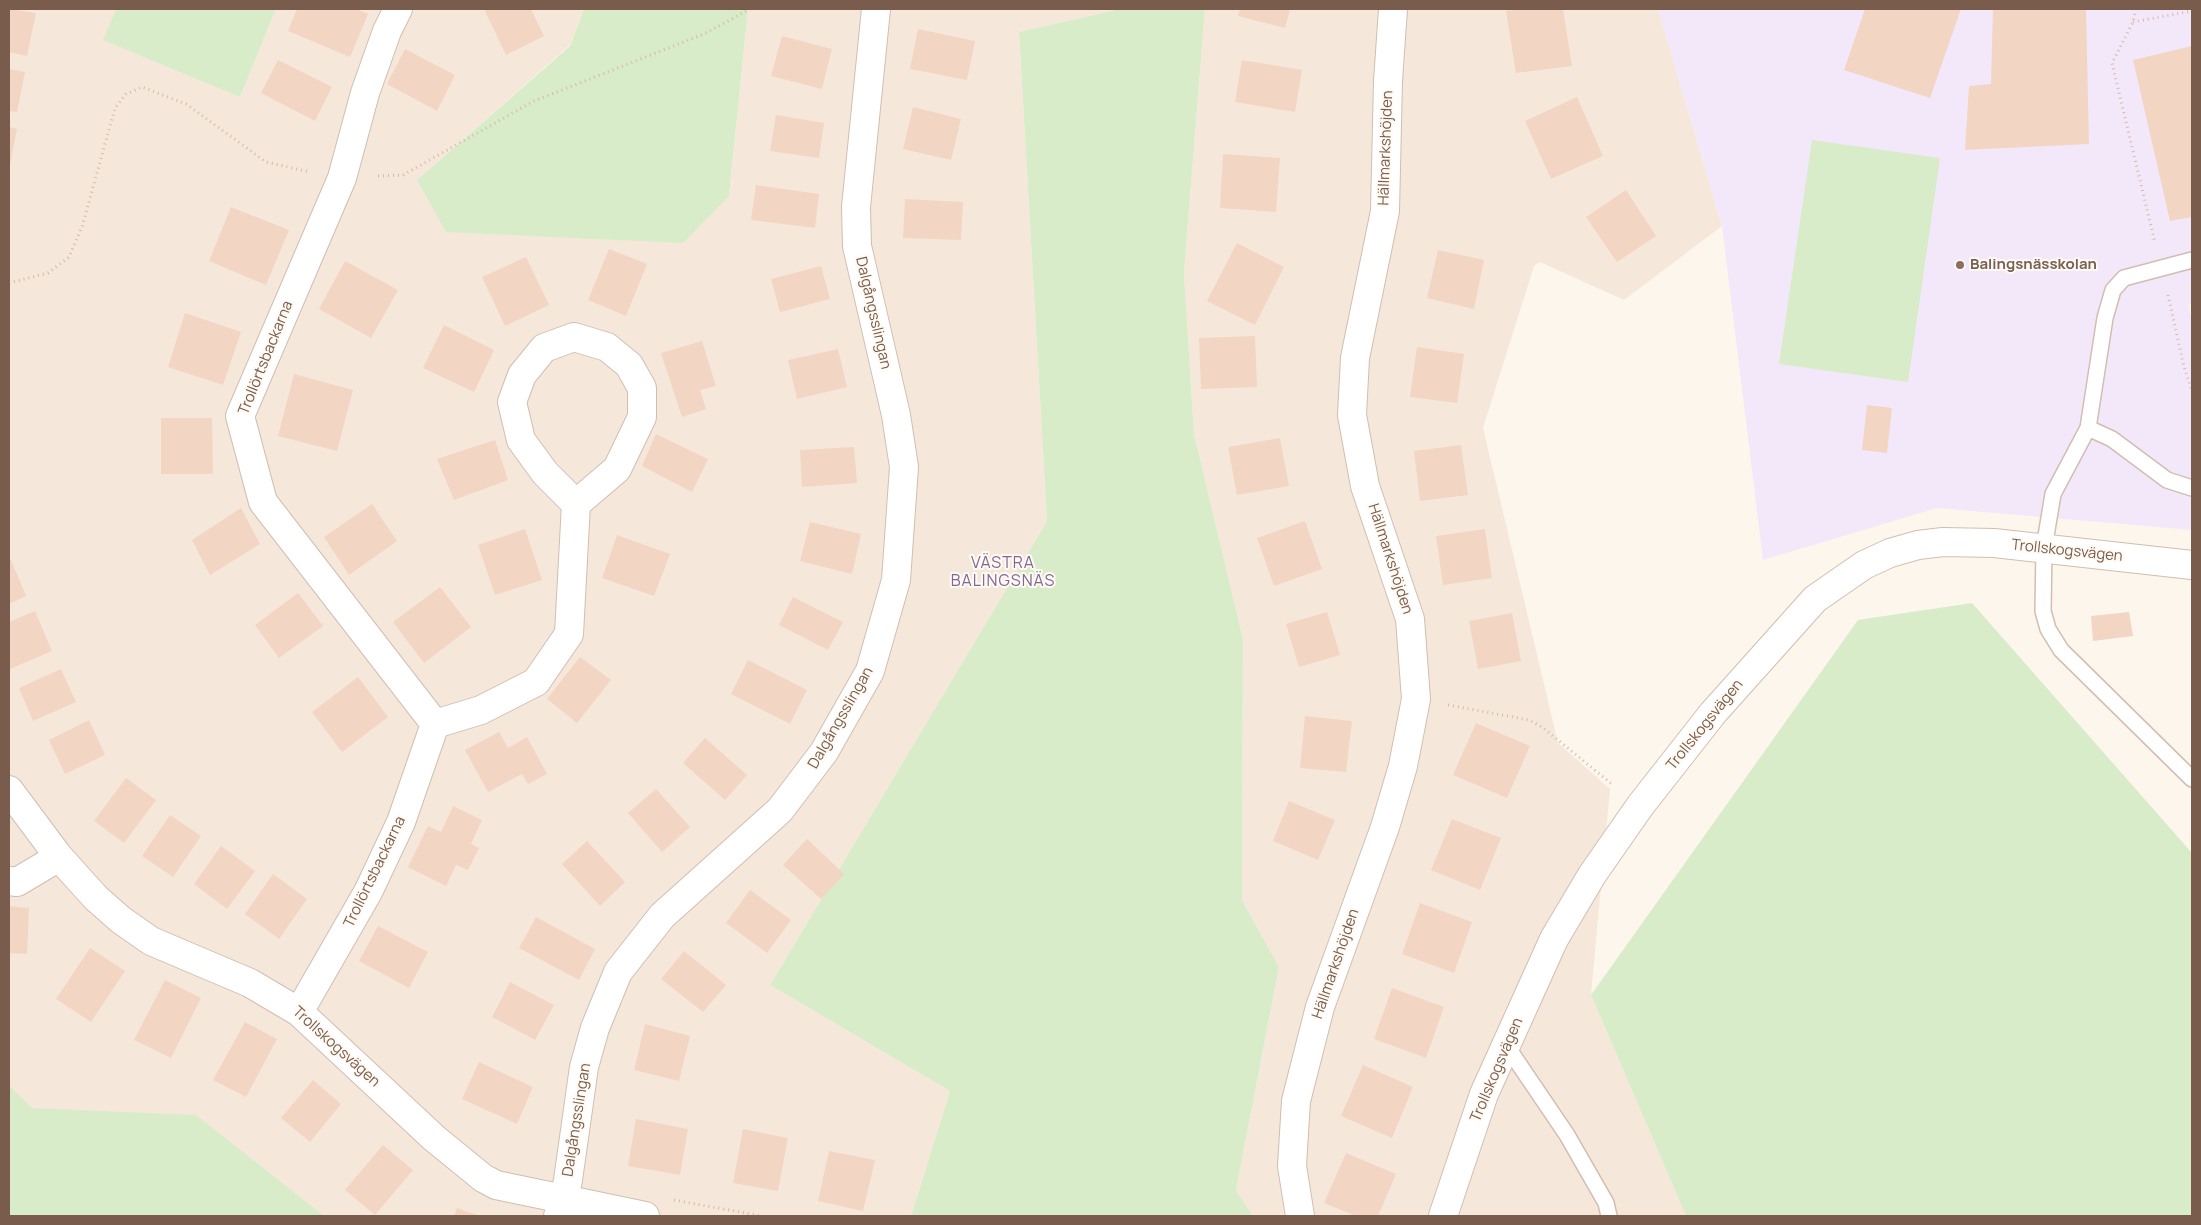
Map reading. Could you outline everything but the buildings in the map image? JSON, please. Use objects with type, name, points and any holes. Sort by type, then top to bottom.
[{"type":"street","name":"Trollörtsbackarna","points":[[299,1012],[368,892],[401,822],[435,724],[262,502],[240,416],[342,178],[364,93],[387,30],[398,9]]},
{"type":"street","name":"Dalgångsslingan","points":[[561,1208],[584,1067],[595,1028],[618,972],[662,916],[780,810],[824,752],[870,671],[896,580],[904,466],[896,415],[858,246],[856,207],[876,9]]},
{"type":"street","name":"Hällmarkshöjden","points":[[1300,1216],[1292,1166],[1296,1101],[1320,1007],[1385,827],[1403,766],[1416,699],[1410,619],[1365,486],[1352,415],[1355,358],[1385,211],[1388,81],[1393,9]]},
{"type":"street","points":[[435,724],[481,710],[536,682],[569,634],[576,504],[617,469],[642,417],[642,388],[629,365],[607,347],[574,337],[544,348],[522,375],[512,402],[521,440],[545,473],[576,504]]},
{"type":"street","name":"Trollskogsvägen","points":[[1443,1216],[1484,1094],[1554,939],[1592,875],[1640,806],[1713,712],[1814,599],[1864,565],[1890,553],[1918,545],[1972,541],[2192,565]]},
{"type":"street","name":"Trollskogsvägen","points":[[9,790],[59,857],[96,898],[121,920],[151,941],[250,983],[299,1012],[434,1138],[482,1178],[496,1185],[561,1208],[655,1207]]},
{"type":"street","points":[[9,881],[18,882],[59,857]]},
{"type":"lane","points":[[2192,260],[2124,278],[2113,290],[2105,318],[2088,428],[2053,494],[2044,548],[2043,611],[2048,629],[2061,650],[2192,779]]},
{"type":"lane","points":[[2088,428],[2112,439],[2167,480],[2192,488]]},
{"type":"lane","points":[[1506,1045],[1567,1135],[1606,1203],[1609,1216]]},
{"type":"path","points":[[2136,9],[2133,22],[2112,63],[2155,243]]},
{"type":"path","points":[[2133,22],[2192,11]]},
{"type":"path","points":[[2162,268],[2184,367],[2192,391]]},
{"type":"path","points":[[1416,699],[1529,720],[1542,727],[1640,806]]},
{"type":"path","points":[[655,1207],[762,1216]]},
{"type":"shaded area","points":[[9,9],[116,9],[104,39],[240,97],[276,9],[584,9],[570,45],[417,180],[729,196],[748,9],[1120,9],[1019,32],[1047,521],[770,985],[950,1091],[911,1216],[92,1216],[9,1127]]},
{"type":"shaded area","points":[[1205,9],[1658,9],[1722,226],[1624,300],[1540,262],[1534,266],[1483,428],[1558,743],[1610,789],[1591,995],[1686,1216],[1253,1216],[1236,1190],[1279,967],[1242,900],[1243,639],[1194,434],[1184,272]]},
{"type":"shaded area","name":"Balingsnässkolan","points":[[1658,9],[2192,9],[2192,304],[2188,305],[2192,320],[2192,530],[1937,508],[1763,560],[1722,226]]},
{"type":"green space","points":[[116,9],[276,9],[240,97],[103,40]]},
{"type":"green space","points":[[584,9],[748,9],[729,196],[683,243],[446,232],[417,180],[570,46]]},
{"type":"green space","points":[[1120,9],[1205,9],[1184,272],[1194,434],[1243,639],[1242,900],[1279,967],[1236,1190],[1253,1216],[911,1216],[950,1091],[770,985],[1047,521],[1019,32]]},
{"type":"green space","points":[[1812,140],[1940,158],[1908,382],[1779,364]]},
{"type":"green space","points":[[1972,603],[2192,853],[2192,1216],[1686,1216],[1591,995],[1858,620]]},
{"type":"green space","points":[[9,1086],[32,1108],[196,1115],[324,1216],[9,1216]]},
{"type":"place","name":"Balingsnässkolan","points":[[1960,265]]},
{"type":"district","name":"VÄSTRA BALINGSNÄS","points":[[1003,573]]}]
